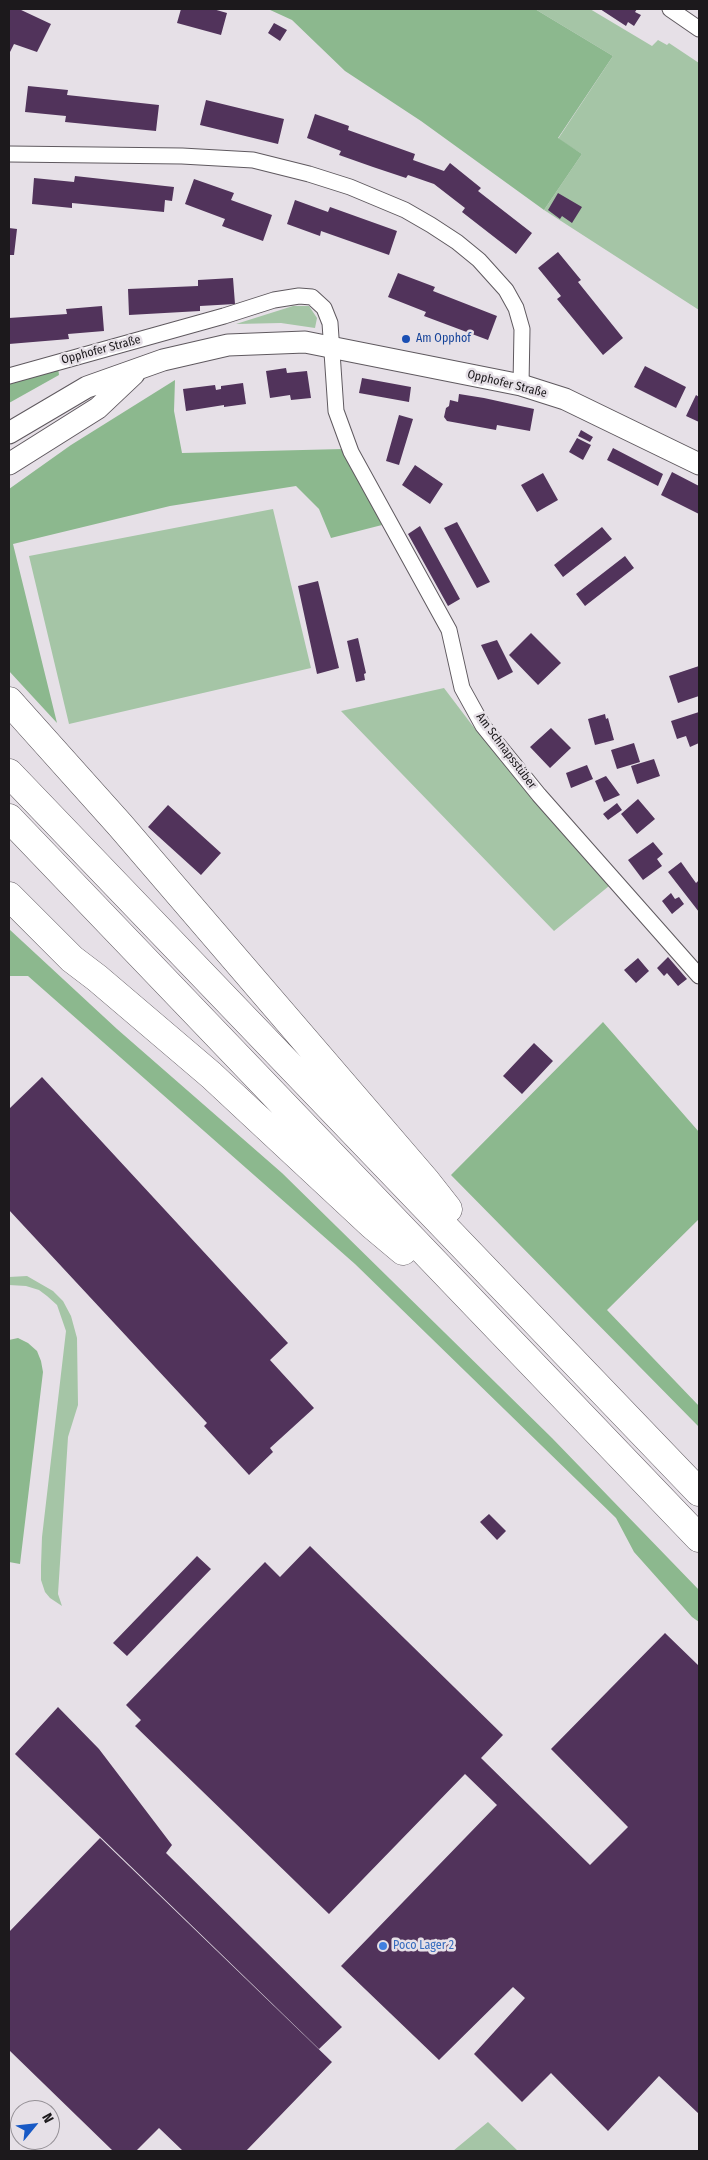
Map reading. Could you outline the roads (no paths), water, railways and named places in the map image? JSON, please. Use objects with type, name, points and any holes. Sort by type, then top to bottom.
[{"type":"highway","points":[[10,702],[120,825],[426,1181],[519,1305]]},
{"type":"highway","points":[[9,774],[699,1492]]},
{"type":"highway","points":[[9,818],[699,1538]]},
{"type":"highway","points":[[9,896],[72,959],[97,978],[211,1076],[372,1225],[498,1330]]},
{"type":"street","points":[[670,9],[699,28]]},
{"type":"street","points":[[9,154],[182,156],[253,160],[342,184],[405,210],[464,248],[479,260],[506,290],[516,308],[522,329],[521,384]]},
{"type":"street","name":"Opphofer Straße","points":[[9,376],[224,316],[274,300],[299,296],[312,297],[324,308],[330,323],[332,347]]},
{"type":"street","name":"Opphofer Straße","points":[[9,433],[87,387],[163,360],[228,345],[305,342],[521,384],[565,399],[699,464]]},
{"type":"street","name":"Am Schnapsstüber","points":[[332,347],[336,411],[351,452],[448,630],[462,688],[483,726],[539,795],[699,976]]},
{"type":"street","name":"Opphofer Straße","points":[[9,464],[98,408],[138,369]]},
{"type":"place","name":"Am Opphof","points":[[406,339]]},
{"type":"place","name":"Poco Lager 2","points":[[383,1946]]}]
